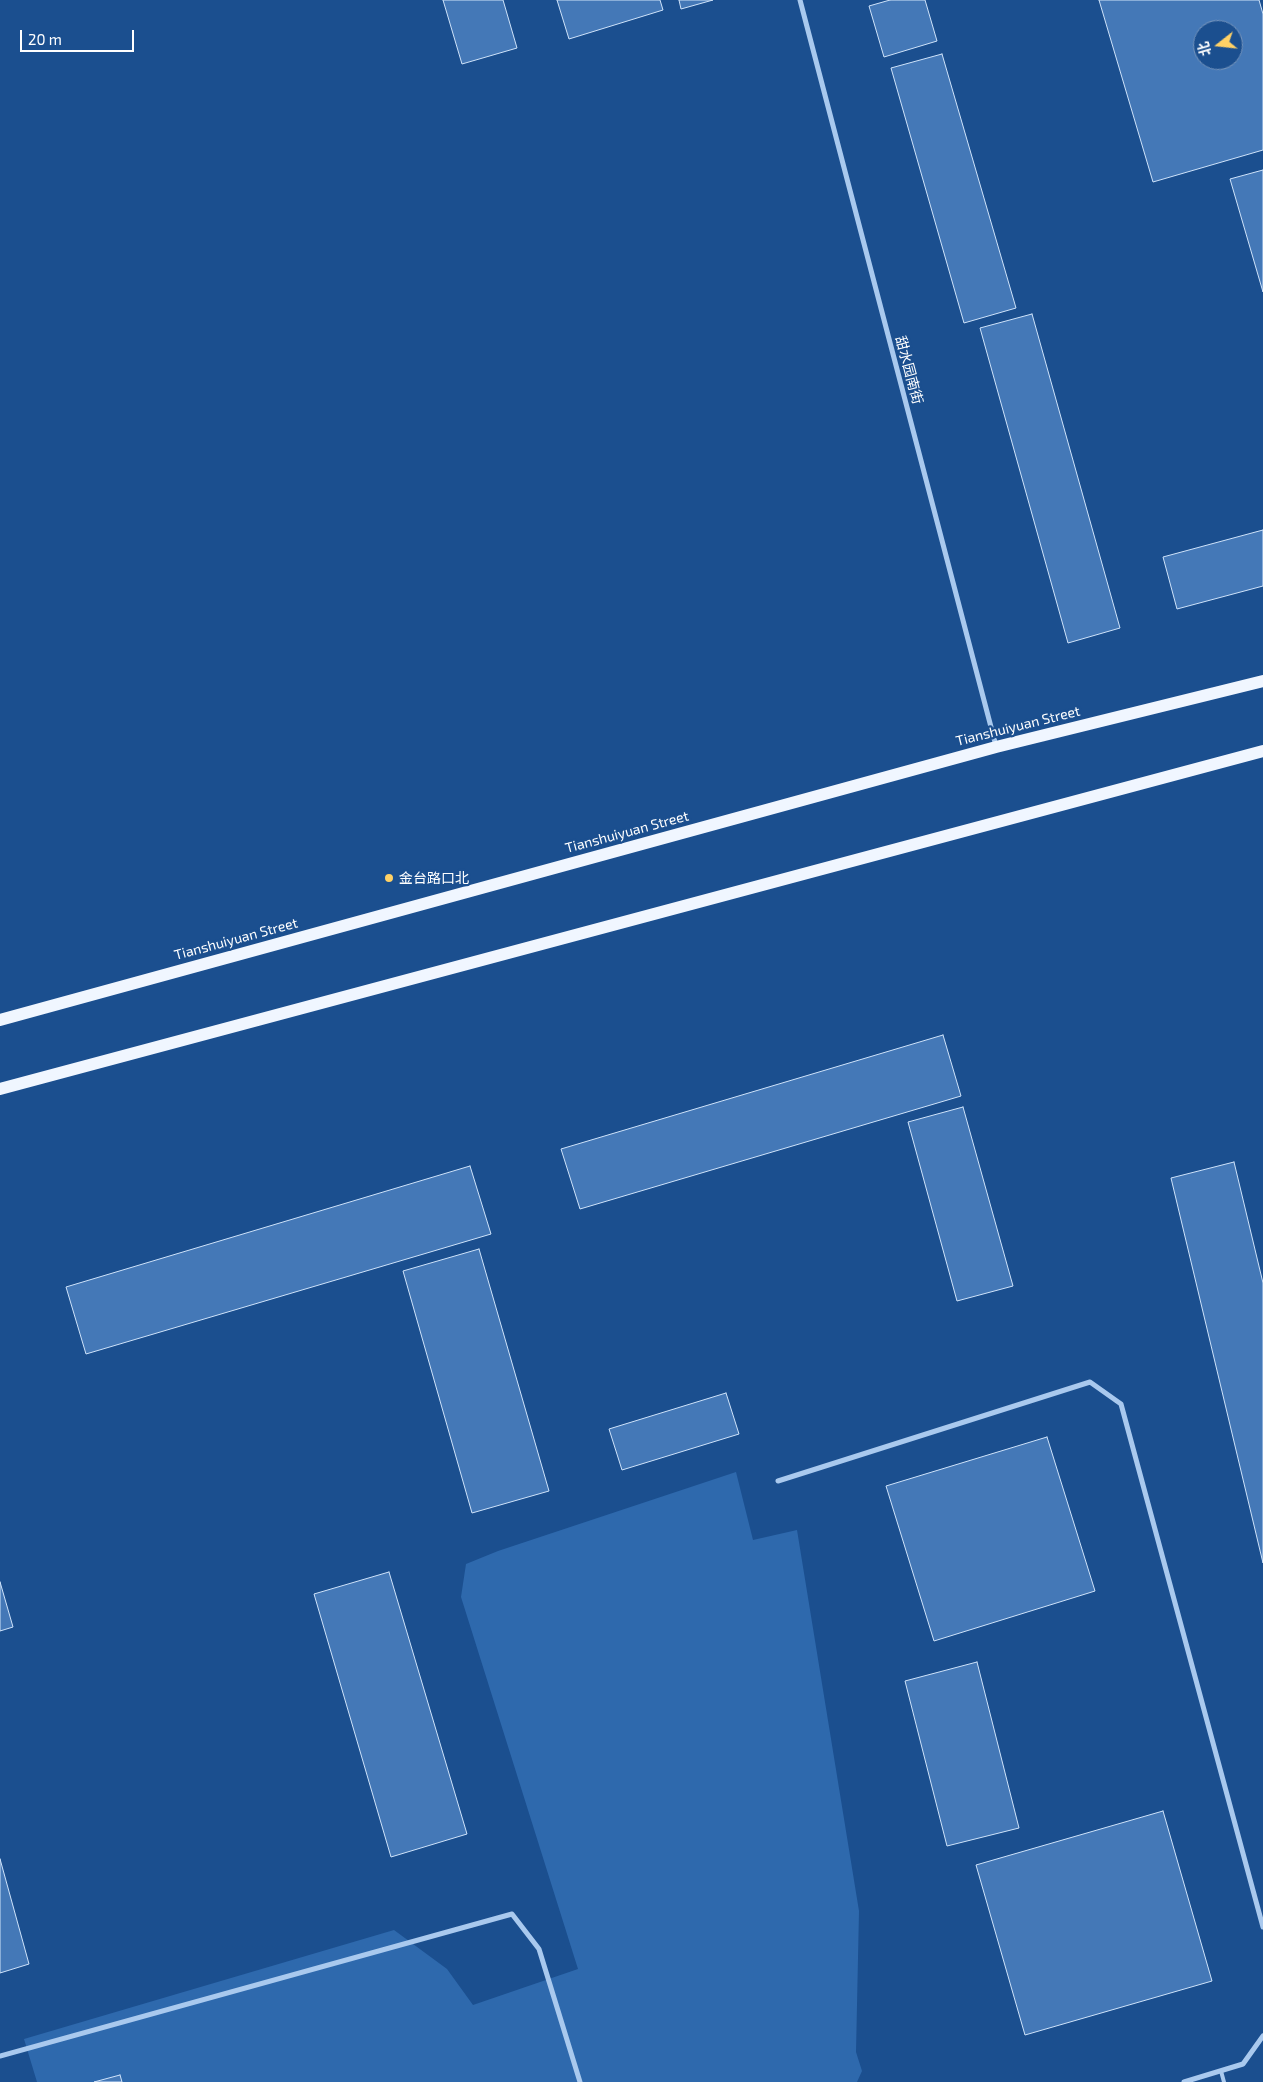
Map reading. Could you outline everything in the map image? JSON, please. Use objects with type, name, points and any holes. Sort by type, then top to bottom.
[{"type":"main road","name":"Tianshuiyuan Street","points":[[0,1020],[996,747],[1263,681]]},
{"type":"main road","points":[[0,1089],[1263,751]]},
{"type":"street","name":"甜水园南街","points":[[800,0],[996,747]]},
{"type":"street","points":[[778,1481],[1090,1382],[1121,1404],[1263,1927]]},
{"type":"street","points":[[0,2056],[512,1914],[539,1949],[580,2082]]},
{"type":"street","points":[[1184,2082],[1243,2064],[1263,2036]]},
{"type":"lane","points":[[1221,2071],[1224,2082]]},
{"type":"shaded area","points":[[736,1472],[753,1540],[797,1530],[859,1911],[856,2052],[862,2071],[857,2082],[37,2082],[24,2039],[394,1930],[447,1969],[473,2005],[578,1969],[461,1597],[466,1564],[498,1551]]},
{"type":"building","points":[[443,0],[503,0],[517,48],[462,64]]},
{"type":"building","points":[[557,0],[660,0],[663,10],[569,39]]},
{"type":"building","points":[[679,0],[713,0],[681,9]]},
{"type":"building","points":[[890,0],[925,0],[937,41],[884,57],[869,6]]},
{"type":"building","points":[[1099,0],[1259,0],[1263,14],[1263,150],[1153,182]]},
{"type":"building","points":[[942,54],[1016,308],[964,323],[891,68]]},
{"type":"building","points":[[1263,170],[1263,292],[1230,179]]},
{"type":"building","points":[[1032,314],[1120,628],[1068,643],[980,328]]},
{"type":"building","points":[[1263,530],[1263,586],[1177,609],[1163,557]]},
{"type":"building","points":[[943,1035],[961,1096],[580,1209],[561,1149]]},
{"type":"building","points":[[963,1107],[1013,1286],[957,1301],[908,1122]]},
{"type":"building","points":[[1234,1162],[1263,1283],[1263,1563],[1171,1178]]},
{"type":"building","points":[[470,1166],[491,1234],[86,1354],[66,1287]]},
{"type":"building","points":[[479,1249],[549,1491],[472,1513],[403,1271]]},
{"type":"building","points":[[726,1393],[739,1434],[622,1470],[609,1429]]},
{"type":"building","points":[[1047,1437],[1095,1591],[934,1641],[886,1486]]},
{"type":"building","points":[[389,1572],[467,1834],[391,1857],[314,1594]]},
{"type":"building","points":[[0,1582],[13,1627],[0,1631]]},
{"type":"building","points":[[977,1662],[1019,1828],[947,1846],[905,1681]]},
{"type":"building","points":[[1163,1811],[1212,1981],[1025,2035],[976,1865]]},
{"type":"building","points":[[0,1859],[29,1964],[0,1973]]},
{"type":"building","points":[[120,2075],[122,2082],[94,2082]]},
{"type":"place","name":"金台路口北","points":[[389,878]]}]
